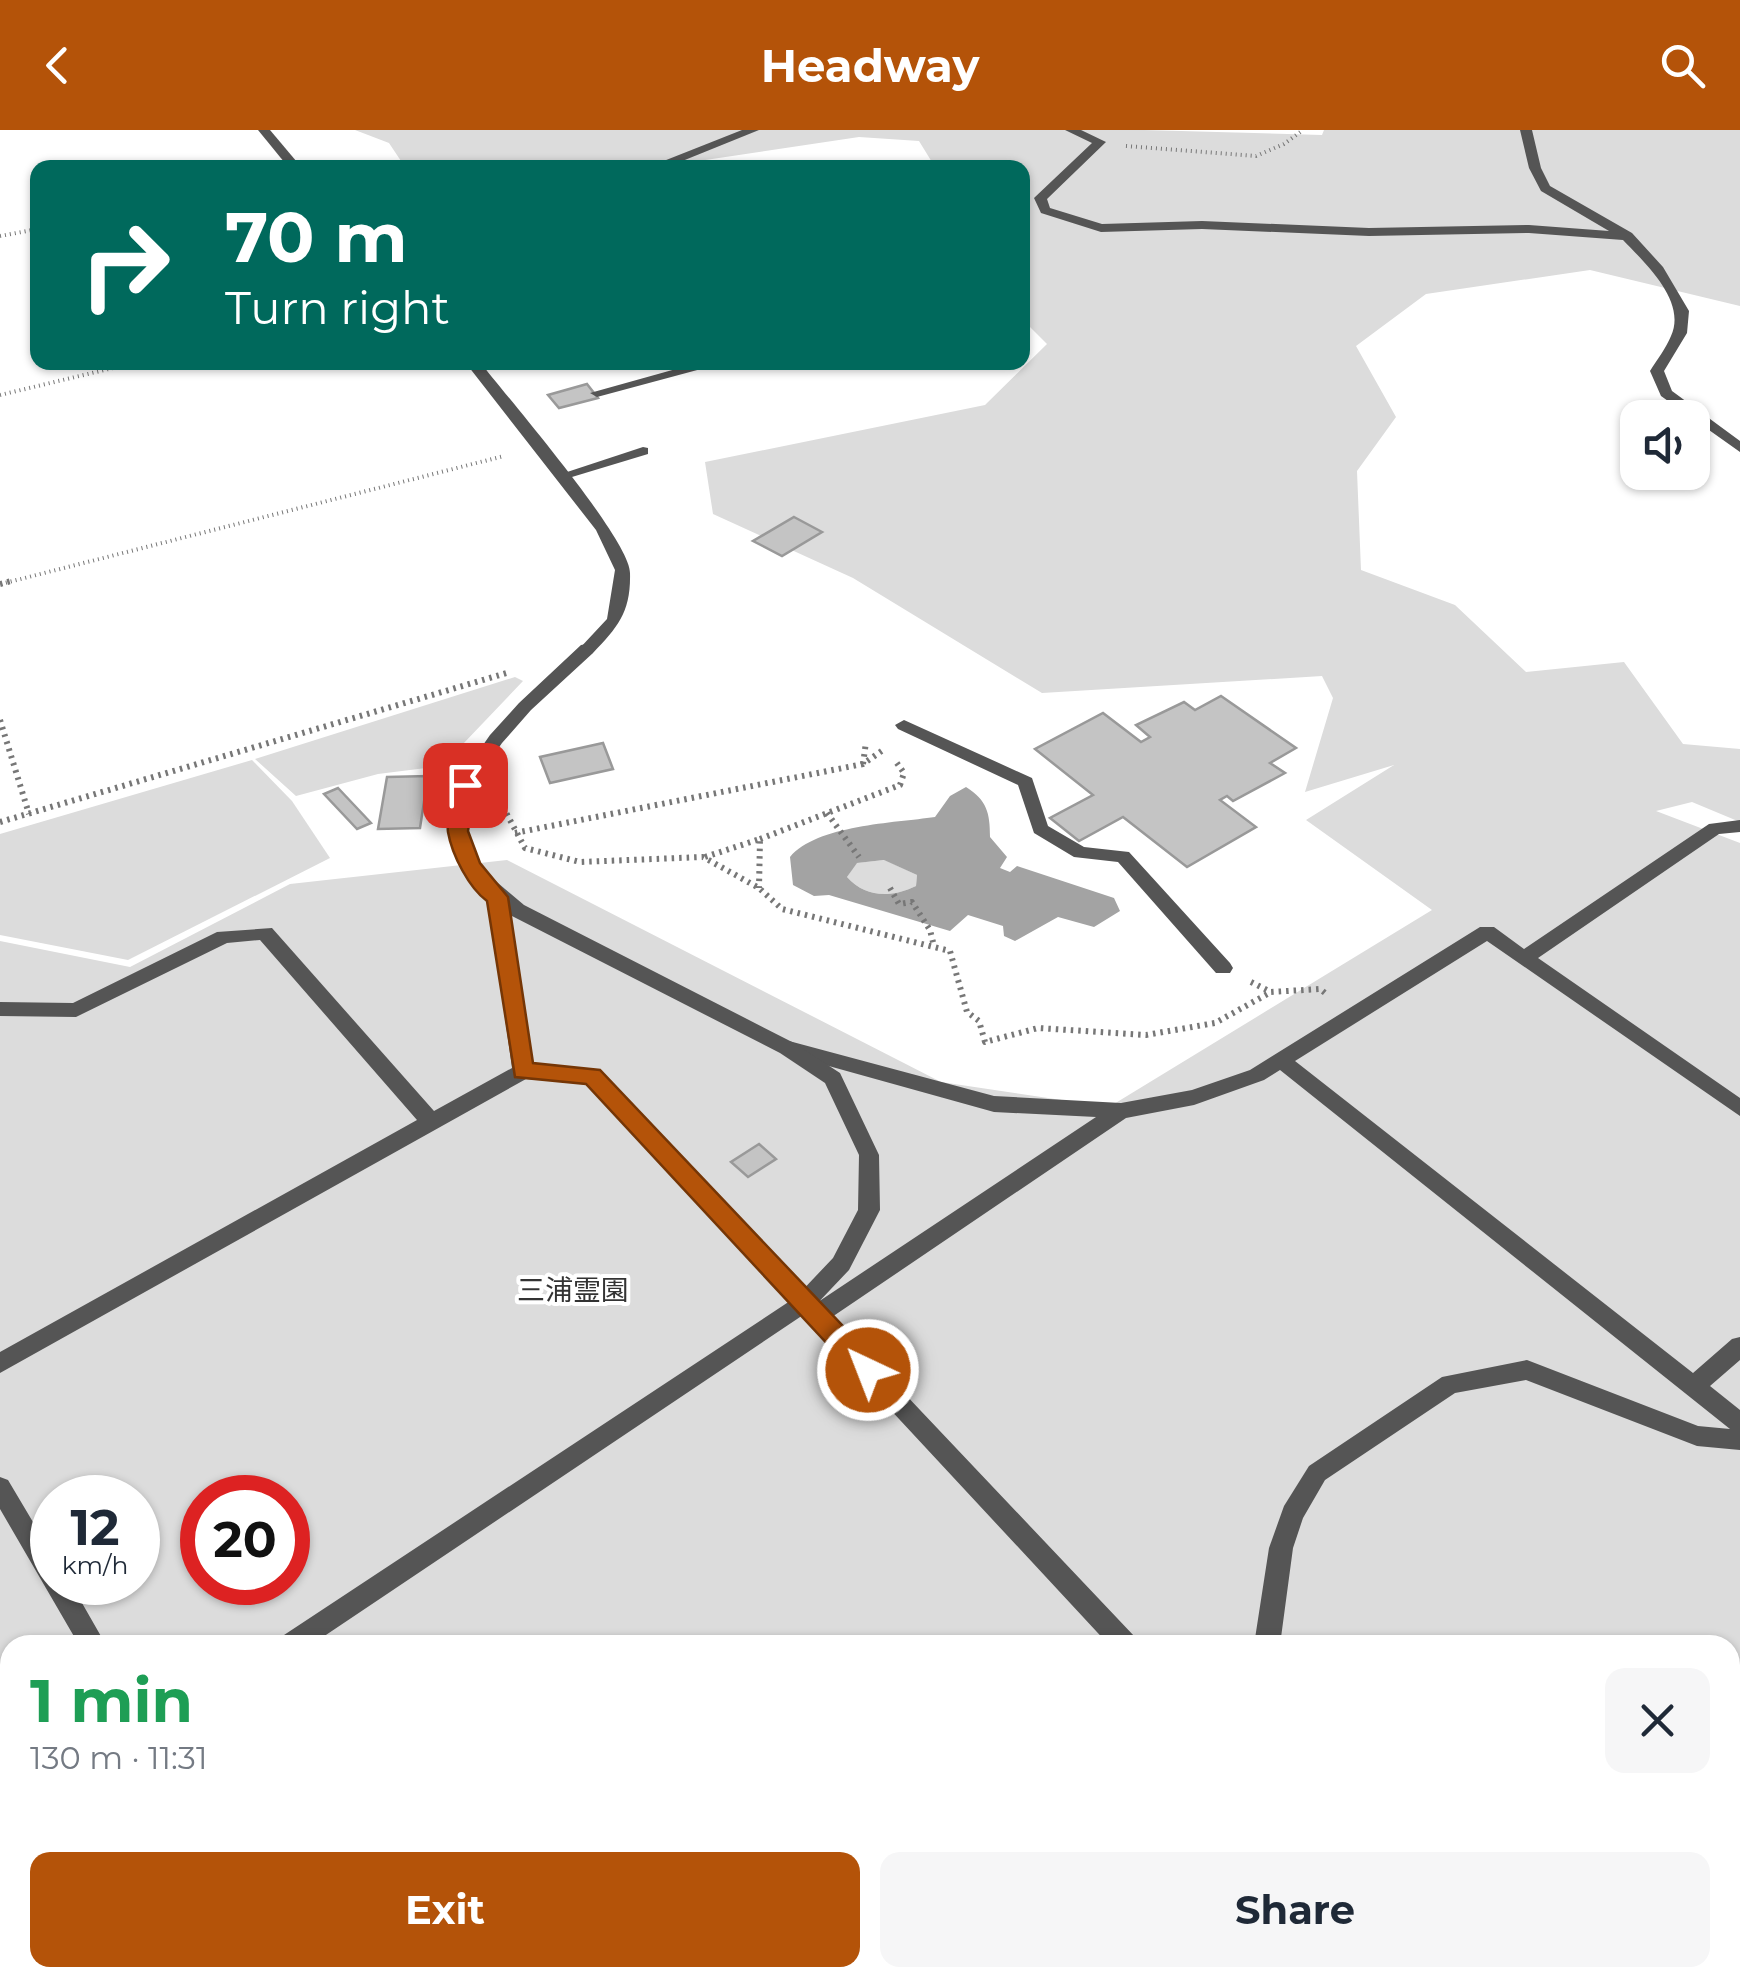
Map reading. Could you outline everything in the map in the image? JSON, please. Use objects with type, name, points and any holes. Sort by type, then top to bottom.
[{"type":"street","points":[[264,130],[289,160]]},
{"type":"street","points":[[673,160],[753,130]]},
{"type":"street","points":[[1072,130],[1100,142],[1040,198],[1045,210],[1101,228],[1202,225],[1369,232],[1529,229],[1626,236]]},
{"type":"street","points":[[1526,130],[1544,188],[1626,236],[1658,270],[1682,311],[1680,333],[1657,371],[1666,392],[1740,448]]},
{"type":"street","points":[[478,370],[602,529],[623,570],[615,620],[495,736],[465,785],[458,831],[470,863],[487,890],[497,897],[634,972],[787,1048],[832,1078],[868,1154],[869,1210],[810,1309]]},
{"type":"street","points":[[597,393],[688,370]]},
{"type":"street","points":[[562,476],[643,451]]},
{"type":"street","points":[[904,724],[1026,782],[1040,830],[1080,853],[1123,856],[1223,968]]},
{"type":"street","points":[[1524,958],[1715,828],[1740,826]]},
{"type":"street","points":[[497,897],[523,1071]]},
{"type":"street","points":[[787,1048],[994,1104],[1120,1111],[1194,1097],[1257,1076],[1487,932],[1740,1108]]},
{"type":"street","points":[[0,1009],[76,1010],[224,937],[266,933],[431,1122]]},
{"type":"street","points":[[1282,1060],[1740,1423]]},
{"type":"street","points":[[0,1363],[523,1071],[592,1076],[1117,1635]]},
{"type":"street","points":[[305,1635],[1120,1111]]},
{"type":"street","points":[[1694,1386],[1740,1346]]},
{"type":"street","points":[[1268,1635],[1281,1548],[1292,1514],[1317,1473],[1450,1384],[1526,1370],[1697,1436],[1740,1440]]},
{"type":"street","points":[[0,1487],[30,1538]]},
{"type":"street","points":[[70,1605],[87,1635]]},
{"type":"path","points":[[1100,142],[1256,156],[1284,144],[1303,130]]},
{"type":"path","points":[[0,236],[30,230]]},
{"type":"path","points":[[0,395],[105,370]]},
{"type":"path","points":[[0,584],[540,447]]},
{"type":"path","points":[[0,822],[513,671]]},
{"type":"path","points":[[0,720],[30,814]]},
{"type":"path","points":[[863,764],[866,742]]},
{"type":"path","points":[[503,807],[515,832],[525,848],[580,862],[703,858],[900,784],[904,772],[886,748],[863,764],[515,832]]},
{"type":"path","points":[[827,813],[859,857]]},
{"type":"path","points":[[760,839],[760,888]]},
{"type":"path","points":[[703,858],[760,888],[782,908],[950,951],[967,1012],[979,1021],[984,1042],[1038,1028],[1146,1034],[1198,1026],[1214,1023],[1271,992],[1320,989],[1353,1015]]},
{"type":"path","points":[[890,888],[899,904],[912,902],[930,930],[934,947]]},
{"type":"path","points":[[1223,968],[1271,992]]},
{"type":"green space","name":"三浦霊園","points":[[355,130],[1144,130],[1322,135],[1324,130],[1740,130],[1740,306],[1590,270],[1426,294],[1356,346],[1396,417],[1357,471],[1361,570],[1455,605],[1526,672],[1624,662],[1683,744],[1740,749],[1740,822],[1692,802],[1656,811],[1740,843],[1740,1635],[0,1635],[0,941],[130,967],[290,884],[507,860],[941,1082],[1109,1107],[1432,910],[1306,820],[1394,765],[1305,792],[1333,698],[1322,676],[1042,693],[853,578],[713,514],[705,462],[985,405],[1021,370],[1030,370],[1030,361],[1047,344],[1030,327],[1030,160],[931,160],[919,141],[859,137],[705,160],[400,160],[389,143]]},
{"type":"green space","points":[[515,677],[523,681],[442,766],[378,774],[296,796],[255,759]]},
{"type":"green space","points":[[252,760],[292,801],[330,858],[128,960],[0,935],[0,834]]},
{"type":"green space","points":[[885,860],[917,875],[916,886],[879,894],[862,889],[847,877],[856,863]]},
{"type":"shaded area","points":[[966,787],[983,802],[990,837],[1007,857],[1000,868],[1010,872],[1017,866],[1114,898],[1120,911],[1094,927],[1058,917],[1015,941],[1004,936],[1003,926],[968,915],[950,931],[829,895],[814,896],[793,885],[790,857],[802,846],[857,827],[935,817],[950,796]],"holes":[[[884,860],[917,875],[916,886],[888,894],[862,889],[847,877],[857,863]]]},
{"type":"building","points":[[587,384],[598,398],[559,408],[548,395]]},
{"type":"building","points":[[794,517],[822,532],[782,556],[753,541]]},
{"type":"building","points":[[1221,696],[1296,748],[1270,763],[1285,773],[1233,801],[1227,796],[1220,800],[1256,827],[1187,867],[1123,817],[1079,841],[1050,818],[1093,795],[1035,749],[1103,713],[1141,742],[1150,737],[1136,725],[1184,702],[1195,710]]},
{"type":"building","points":[[603,743],[613,769],[550,783],[540,757]]},
{"type":"building","points":[[428,776],[420,828],[378,829],[387,777]]},
{"type":"building","points":[[338,788],[371,823],[357,829],[324,794]]},
{"type":"building","points":[[759,1144],[776,1159],[748,1177],[731,1162]]},
{"type":"route","points":[[465,785],[458,831],[470,863],[487,890],[497,897],[523,1071],[592,1076],[868,1370]]}]
